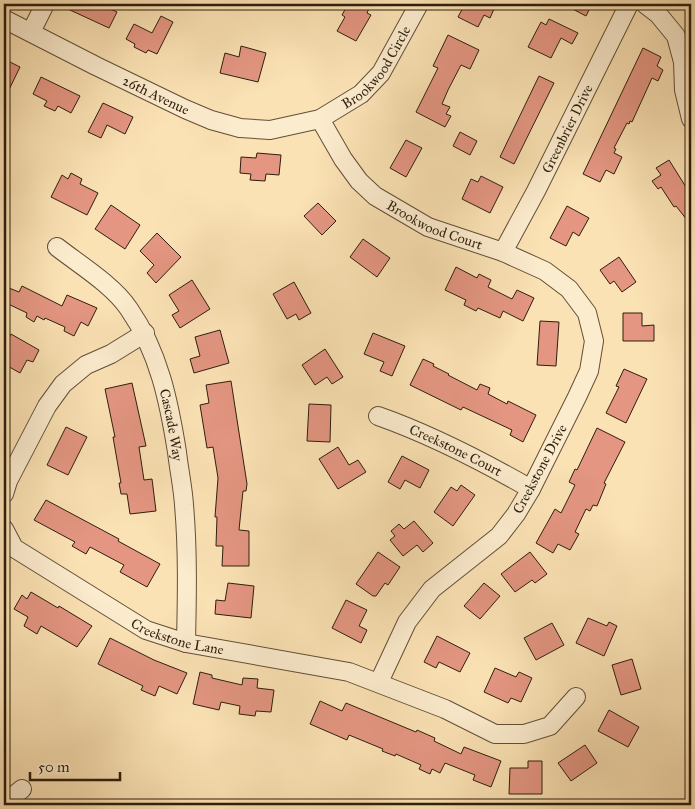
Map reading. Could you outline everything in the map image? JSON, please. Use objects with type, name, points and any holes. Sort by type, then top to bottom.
[{"type":"street","points":[[31,32],[45,4]]},
{"type":"street","name":"Brookwood Circle","points":[[320,119],[360,94],[381,73],[419,4]]},
{"type":"street","name":"Greenbrier Drive","points":[[503,252],[536,191],[628,4]]},
{"type":"street","points":[[645,4],[658,14],[676,36],[683,62],[684,90],[691,119]]},
{"type":"street","name":"26th Avenue","points":[[4,19],[185,109],[240,128],[270,130],[320,119]]},
{"type":"street","name":"Brookwood Court","points":[[320,119],[343,159],[359,181],[375,196],[428,227],[503,252],[545,271],[569,289],[576,299]]},
{"type":"street","name":"Cascade Way","points":[[58,247],[115,293],[128,308],[145,334],[158,368],[170,409],[184,506],[187,603],[186,643]]},
{"type":"street","name":"Creekstone Drive","points":[[379,682],[407,622],[432,589],[499,536],[531,489],[588,371],[594,341],[587,314],[576,299]]},
{"type":"street","points":[[4,494],[8,481],[47,406],[63,384],[86,365],[111,354],[145,334]]},
{"type":"street","name":"Creekstone Court","points":[[378,416],[431,436],[531,489]]},
{"type":"street","name":"Creekstone Lane","points":[[4,529],[14,548],[146,630],[186,643],[349,672],[379,682]]},
{"type":"street","points":[[379,682],[445,709],[496,734],[524,734],[550,726],[576,696]]},
{"type":"street","points":[[4,804],[22,789]]},
{"type":"building","points":[[57,4],[100,4],[117,12],[109,28]]},
{"type":"building","points":[[348,4],[371,4],[367,13],[371,15],[356,41],[337,31],[345,17],[342,15]]},
{"type":"building","points":[[465,4],[489,4],[488,6],[494,9],[490,18],[484,15],[478,27],[458,17]]},
{"type":"building","points":[[563,4],[592,4],[586,16]]},
{"type":"building","points":[[161,16],[173,22],[157,54],[148,50],[146,53],[134,47],[135,44],[126,39],[134,24],[152,33]]},
{"type":"building","points":[[549,19],[578,33],[572,44],[561,38],[551,58],[528,47],[541,22],[546,25]]},
{"type":"building","points":[[448,35],[479,50],[470,69],[461,65],[448,90],[442,104],[450,107],[446,114],[451,116],[445,127],[416,112],[438,68],[433,66]]},
{"type":"building","points":[[241,46],[266,53],[258,82],[220,73],[225,53],[239,57]]},
{"type":"building","points":[[643,48],[661,57],[657,66],[663,70],[658,81],[652,78],[632,122],[627,123],[614,148],[616,149],[614,153],[622,157],[614,174],[606,170],[600,182],[583,174]]},
{"type":"building","points":[[4,59],[20,67],[4,100]]},
{"type":"building","points":[[539,76],[554,83],[514,164],[500,157]]},
{"type":"building","points":[[41,77],[80,96],[71,113],[58,106],[55,111],[44,106],[47,101],[33,94]]},
{"type":"building","points":[[103,103],[133,117],[125,134],[107,125],[101,138],[88,132]]},
{"type":"building","points":[[460,132],[477,141],[470,155],[453,146]]},
{"type":"building","points":[[406,140],[422,148],[406,177],[390,168]]},
{"type":"building","points":[[257,153],[281,155],[279,175],[266,174],[265,181],[250,180],[251,174],[240,173],[241,157],[256,158]]},
{"type":"building","points":[[669,160],[691,195],[691,225],[676,206],[674,207],[661,187],[658,189],[652,181],[661,175],[656,168]]},
{"type":"building","points":[[71,173],[82,179],[80,184],[98,193],[87,215],[51,197],[62,175],[68,179]]},
{"type":"building","points":[[481,176],[503,187],[490,213],[462,199],[471,179],[478,182]]},
{"type":"building","points":[[318,203],[336,221],[322,235],[304,216]]},
{"type":"building","points":[[111,205],[140,225],[125,249],[95,229]]},
{"type":"building","points":[[567,206],[589,218],[579,236],[573,232],[566,246],[550,238]]},
{"type":"building","points":[[157,233],[181,257],[156,283],[147,273],[154,265],[140,251]]},
{"type":"building","points":[[363,239],[390,258],[377,277],[350,257]]},
{"type":"building","points":[[619,257],[636,282],[622,292],[614,281],[610,284],[600,270]]},
{"type":"building","points":[[456,267],[477,278],[479,274],[491,280],[488,287],[512,299],[517,290],[534,298],[523,321],[503,311],[500,318],[478,308],[476,311],[464,305],[466,300],[445,290]]},
{"type":"building","points":[[192,280],[210,309],[180,328],[172,315],[179,311],[169,295]]},
{"type":"building","points":[[294,282],[311,313],[299,320],[296,314],[287,319],[273,294]]},
{"type":"building","points":[[22,286],[62,306],[67,295],[97,308],[88,326],[81,322],[74,336],[64,331],[65,327],[45,318],[44,320],[37,316],[34,322],[26,317],[27,313],[4,302],[9,288],[19,292]]},
{"type":"building","points":[[623,313],[642,313],[642,326],[654,325],[654,341],[623,341]]},
{"type":"building","points":[[540,321],[559,322],[556,366],[537,365]]},
{"type":"building","points":[[220,330],[229,363],[194,373],[190,359],[200,356],[195,337]]},
{"type":"building","points":[[373,333],[405,346],[392,376],[380,371],[384,362],[364,354]]},
{"type":"building","points":[[11,334],[39,350],[33,362],[27,360],[20,373],[4,364],[4,348]]},
{"type":"building","points":[[325,349],[343,377],[332,384],[327,377],[315,385],[302,365]]},
{"type":"building","points":[[423,359],[477,390],[480,384],[490,388],[488,394],[507,404],[508,401],[536,415],[523,442],[510,435],[512,430],[463,407],[461,410],[410,385]]},
{"type":"building","points":[[624,369],[647,379],[626,423],[606,413],[619,387],[616,386]]},
{"type":"building","points":[[231,381],[247,484],[246,491],[243,491],[239,530],[249,531],[249,566],[222,566],[223,546],[216,546],[217,517],[215,517],[218,478],[213,447],[207,448],[200,405],[209,403],[206,385]]},
{"type":"building","points":[[132,383],[146,446],[139,447],[144,480],[152,479],[156,511],[130,514],[127,494],[121,494],[119,483],[121,483],[113,437],[115,437],[105,389]]},
{"type":"building","points":[[309,404],[331,405],[330,442],[307,441]]},
{"type":"building","points":[[66,427],[87,437],[68,475],[47,465]]},
{"type":"building","points":[[597,428],[625,442],[604,483],[606,484],[597,506],[593,505],[590,511],[586,509],[575,532],[579,534],[570,550],[558,544],[553,553],[536,543],[555,509],[561,513],[575,485],[569,482],[575,469],[577,470]]},
{"type":"building","points":[[338,447],[349,465],[358,460],[366,472],[338,489],[319,459]]},
{"type":"building","points":[[402,456],[429,470],[420,488],[405,480],[400,489],[388,482]]},
{"type":"building","points":[[461,485],[475,495],[453,526],[434,512],[451,487],[457,491]]},
{"type":"building","points":[[46,500],[119,539],[118,541],[160,564],[147,587],[120,572],[124,565],[90,547],[86,554],[72,546],[75,542],[34,520]]},
{"type":"building","points":[[414,521],[433,543],[423,552],[417,545],[403,556],[390,540],[395,536],[391,531],[399,524],[404,529]]},
{"type":"building","points":[[378,552],[400,567],[388,585],[385,583],[376,596],[373,596],[356,584]]},
{"type":"building","points":[[530,552],[547,574],[535,583],[532,580],[515,592],[501,574]]},
{"type":"building","points":[[228,583],[254,586],[251,618],[215,614],[216,600],[225,601]]},
{"type":"building","points":[[484,583],[500,596],[480,619],[464,606]]},
{"type":"building","points":[[31,592],[92,626],[77,647],[41,626],[37,634],[24,626],[28,617],[14,609],[22,595],[27,599]]},
{"type":"building","points":[[346,600],[367,610],[359,626],[367,630],[361,643],[332,628]]},
{"type":"building","points":[[588,618],[607,626],[609,622],[617,626],[604,656],[576,643]]},
{"type":"building","points":[[552,623],[564,645],[536,660],[524,638]]},
{"type":"building","points":[[437,636],[470,653],[460,672],[439,662],[436,668],[424,662]]},
{"type":"building","points":[[110,638],[154,660],[187,673],[177,694],[159,686],[155,696],[141,690],[143,686],[98,664]]},
{"type":"building","points":[[632,659],[641,689],[621,695],[612,665]]},
{"type":"building","points":[[495,668],[516,677],[519,672],[532,678],[521,702],[511,698],[508,703],[484,692]]},
{"type":"building","points":[[200,672],[212,675],[212,678],[242,685],[243,678],[258,679],[257,688],[274,690],[271,712],[256,711],[255,716],[239,714],[240,706],[221,702],[219,710],[193,704]]},
{"type":"building","points":[[320,701],[342,711],[346,703],[416,732],[417,730],[435,738],[434,741],[461,754],[464,747],[501,761],[491,787],[473,780],[475,775],[445,763],[440,773],[432,769],[430,774],[419,769],[421,765],[396,754],[395,756],[382,751],[383,749],[349,735],[347,740],[310,724]]},
{"type":"building","points":[[609,710],[639,727],[628,747],[598,731]]},
{"type":"building","points":[[585,745],[597,763],[571,781],[558,763]]},
{"type":"building","points":[[528,761],[542,761],[542,794],[509,794],[510,768],[528,768]]}]
